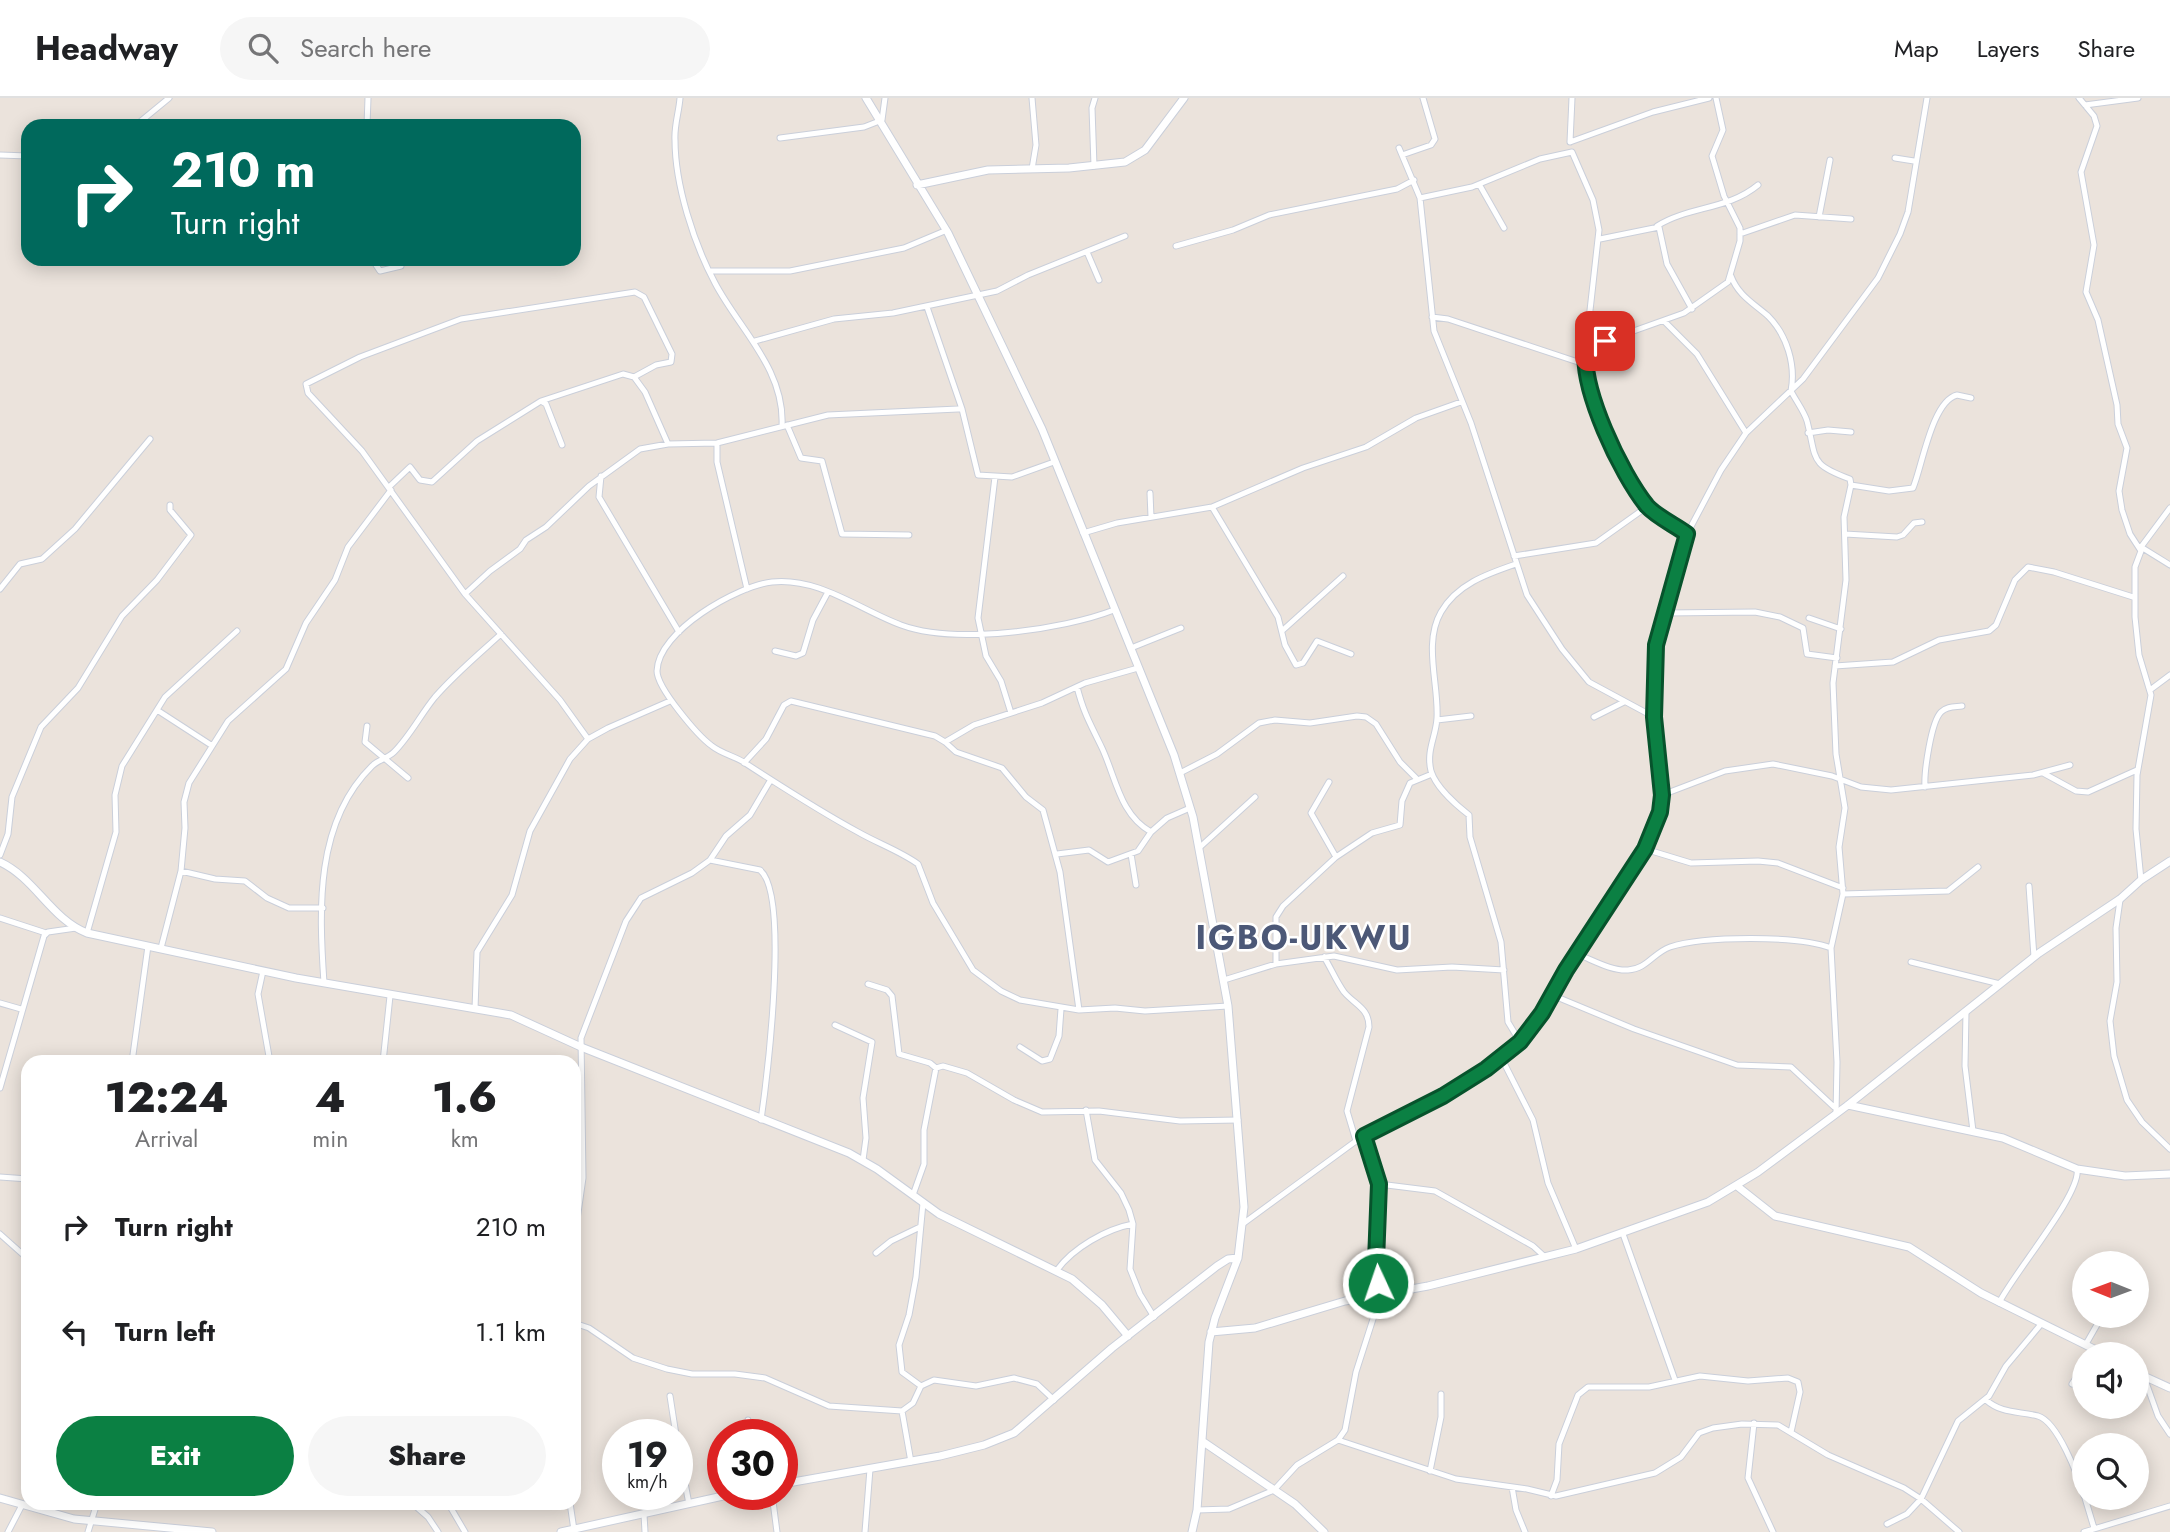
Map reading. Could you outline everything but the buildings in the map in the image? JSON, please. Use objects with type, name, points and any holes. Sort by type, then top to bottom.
[{"type":"main road","points":[[866,98],[882,120],[916,185],[947,230],[1042,429],[1180,773],[1190,808],[1228,1006],[1244,1223],[1235,1268],[1211,1332],[1197,1510],[1192,1532]]},
{"type":"main road","points":[[916,185],[988,170],[1094,166],[1136,157],[1163,130],[1184,98]]},
{"type":"main road","points":[[1211,1332],[1245,1330],[1381,1294],[1576,1250],[1709,1202],[1737,1186],[1835,1110],[1848,1105],[1874,1081],[2034,957],[2120,899],[2141,880],[2170,861]]},
{"type":"main road","points":[[4,864],[76,928],[88,933],[390,996],[511,1015],[580,1047],[680,1084],[761,1120],[863,1160],[957,1224],[1057,1269],[1088,1291],[1128,1336]]},
{"type":"main road","points":[[1848,1105],[2017,1142],[2077,1169],[2125,1177],[2170,1174]]},
{"type":"main road","points":[[1737,1186],[1775,1216],[1909,1247],[1999,1303],[2082,1342]]},
{"type":"main road","points":[[798,1481],[911,1462],[1001,1439],[1014,1433],[1128,1336],[1220,1264],[1228,1259],[1238,1258]]},
{"type":"main road","points":[[1220,1264],[1235,1268]]},
{"type":"main road","points":[[2149,1379],[2170,1388]]},
{"type":"main road","points":[[1202,1441],[1295,1504],[1324,1532]]},
{"type":"main road","points":[[0,1498],[21,1505]]},
{"type":"main road","points":[[44,1510],[92,1521],[212,1532]]},
{"type":"main road","points":[[561,1532],[662,1510]]},
{"type":"street","points":[[144,119],[169,98]]},
{"type":"street","points":[[366,119],[368,98]]},
{"type":"street","points":[[680,98],[674,137],[679,174],[690,219],[710,271],[755,341],[775,387],[784,425],[801,458],[822,461],[842,534],[909,536]]},
{"type":"street","points":[[780,138],[864,127],[882,120],[885,98]]},
{"type":"street","points":[[1032,98],[1036,145],[1032,169]]},
{"type":"street","points":[[1094,166],[1092,108],[1096,98]]},
{"type":"street","points":[[1402,155],[1431,145],[1435,139],[1423,98]]},
{"type":"street","points":[[1420,198],[1479,184],[1565,151],[1570,142],[1572,98]]},
{"type":"street","points":[[1570,142],[1653,112],[1709,98]]},
{"type":"street","points":[[1586,348],[1692,309],[1722,288],[1731,276],[1740,234],[1712,156],[1723,131],[1716,98]]},
{"type":"street","points":[[1244,1223],[1356,1141],[1443,1096],[1520,1042],[1645,849],[1660,812],[1662,795],[1654,717],[1656,645],[1687,534],[1721,470],[1746,433],[1791,391],[1878,278],[1908,212],[1914,161],[1927,98]]},
{"type":"street","points":[[2079,98],[2094,116],[2097,126],[2081,172],[2094,245],[2087,292],[2098,320],[2117,405],[2118,424],[2127,449],[2120,499],[2130,534],[2141,547],[2170,565]]},
{"type":"street","points":[[2085,105],[2138,98]]},
{"type":"street","points":[[1399,148],[1420,198],[1432,317],[1461,402],[1471,423],[1527,595],[1584,677],[1654,717]]},
{"type":"street","points":[[1565,151],[1573,154],[1594,200],[1600,239],[1584,365],[1590,393],[1605,428],[1648,506],[1687,534]]},
{"type":"street","points":[[0,155],[21,156]]},
{"type":"street","points":[[1895,158],[1914,161]]},
{"type":"street","points":[[1819,217],[1830,160]]},
{"type":"street","points":[[1176,246],[1233,230],[1258,218],[1397,189],[1414,180]]},
{"type":"street","points":[[1479,184],[1504,228]]},
{"type":"street","points":[[1600,239],[1657,226],[1667,220],[1727,204],[1743,197],[1758,185]]},
{"type":"street","points":[[1740,234],[1795,215],[1851,219]]},
{"type":"street","points":[[1657,226],[1661,229],[1667,264],[1692,309]]},
{"type":"street","points":[[710,271],[790,271],[904,248],[947,230]]},
{"type":"street","points":[[755,341],[834,319],[927,307],[998,291],[1125,236]]},
{"type":"street","points":[[1087,252],[1100,280]]},
{"type":"street","points":[[377,266],[380,271],[401,266]]},
{"type":"street","points":[[1731,276],[1740,292],[1780,331],[1794,376],[1791,391],[1807,420],[1808,433],[1820,465],[1834,474],[1850,482],[1889,491],[1913,488],[1925,443],[1947,400],[1957,395],[1971,398]]},
{"type":"street","points":[[588,740],[573,716],[465,594],[362,451],[308,393],[308,381],[418,333],[461,318],[635,292],[644,297],[673,358],[671,362],[656,365],[634,377]]},
{"type":"street","points":[[927,307],[962,409],[978,475],[995,477],[1025,474],[1054,462]]},
{"type":"street","points":[[1432,317],[1448,318],[1584,365]]},
{"type":"street","points":[[1664,321],[1696,354],[1746,433]]},
{"type":"street","points":[[161,948],[181,871],[186,791],[211,745],[228,721],[286,669],[306,623],[333,586],[348,547],[390,489],[410,467],[420,480],[432,482],[477,441],[541,401],[623,374],[634,377],[645,391],[668,443]]},
{"type":"street","points":[[541,401],[546,404],[562,445]]},
{"type":"street","points":[[1083,533],[1151,517],[1212,507],[1303,468],[1366,447],[1416,418],[1461,402]]},
{"type":"street","points":[[465,594],[489,570],[546,527],[601,476],[640,449],[668,443],[717,443],[839,414],[962,409]]},
{"type":"street","points":[[1808,433],[1828,430],[1851,432]]},
{"type":"street","points":[[0,589],[19,564],[42,559],[75,529],[150,439]]},
{"type":"street","points":[[717,443],[716,462],[747,589]]},
{"type":"street","points":[[601,476],[598,487],[604,507],[632,549],[679,632]]},
{"type":"street","points":[[995,477],[979,594],[980,633],[986,656],[1001,681],[1011,713]]},
{"type":"street","points":[[1835,1110],[1837,1062],[1831,948],[1843,891],[1839,847],[1845,808],[1834,727],[1835,666],[1846,580],[1843,517],[1850,482],[1857,477]]},
{"type":"street","points":[[1150,494],[1151,517]]},
{"type":"street","points":[[4,864],[0,856],[8,834],[12,797],[41,727],[78,688],[122,616],[157,580],[191,535],[170,510],[170,505]]},
{"type":"street","points":[[1514,556],[1596,543],[1648,506]]},
{"type":"street","points":[[1212,507],[1254,572],[1283,630],[1285,645],[1296,665],[1303,663],[1317,641],[1351,654]]},
{"type":"street","points":[[2141,880],[2136,829],[2137,770],[2150,690],[2137,644],[2133,597],[2135,567],[2141,547],[2170,508]]},
{"type":"street","points":[[1844,534],[1898,537],[1914,523],[1922,522]]},
{"type":"street","points":[[1516,564],[1466,584],[1442,611],[1434,628],[1437,720],[1429,745],[1432,774],[1456,806],[1469,816],[1470,837],[1496,919],[1508,1022],[1520,1042]]},
{"type":"street","points":[[1835,666],[1893,662],[1939,640],[1989,632],[1996,625],[2015,580],[2028,567],[2054,572],[2133,597]]},
{"type":"street","points":[[1283,630],[1343,576]]},
{"type":"street","points":[[1114,610],[1083,621],[1052,627],[980,633],[912,629],[828,592],[781,582],[747,589],[718,603],[679,632],[660,654],[658,678],[670,701],[711,746],[918,864],[933,903],[973,970],[993,985],[1020,1000],[1061,1009],[1115,1008],[1145,1011],[1228,1006]]},
{"type":"street","points":[[775,650],[796,656],[803,653],[813,620],[828,592]]},
{"type":"street","points":[[1666,613],[1770,614],[1803,628],[1807,654],[1837,658]]},
{"type":"street","points":[[1809,618],[1841,629]]},
{"type":"street","points":[[1131,648],[1181,628]]},
{"type":"street","points":[[88,933],[116,832],[115,795],[122,766],[157,710],[191,670],[237,631]]},
{"type":"street","points":[[324,983],[323,908],[327,851],[340,809],[372,766],[387,757],[416,726],[433,699],[500,634]]},
{"type":"street","points":[[945,742],[974,725],[1138,668]]},
{"type":"street","points":[[2150,690],[2170,675]]},
{"type":"street","points":[[1077,687],[1086,721],[1102,747],[1112,778],[1134,821],[1151,832]]},
{"type":"street","points":[[475,1009],[477,952],[512,895],[540,808],[570,759],[588,740],[621,720],[670,701]]},
{"type":"street","points":[[744,763],[766,739],[784,705],[790,701],[935,736],[956,752],[1009,773],[1018,789],[1043,810],[1056,854],[1079,1010]]},
{"type":"street","points":[[1594,717],[1624,702]]},
{"type":"street","points":[[1925,787],[1925,766],[1937,717],[1946,708],[1962,706]]},
{"type":"street","points":[[157,710],[211,745]]},
{"type":"street","points":[[1180,773],[1217,754],[1238,735],[1259,723],[1275,720],[1310,723],[1357,716],[1366,717],[1376,724],[1400,762],[1416,778]]},
{"type":"street","points":[[1437,720],[1471,716]]},
{"type":"street","points":[[368,726],[365,742],[387,757],[408,778]]},
{"type":"street","points":[[1662,795],[1726,771],[1773,764],[1832,776],[1840,782],[1875,790],[2043,773],[2070,765]]},
{"type":"street","points":[[2043,773],[2076,791],[2088,792],[2137,770]]},
{"type":"street","points":[[1276,964],[1276,917],[1283,906],[1336,858],[1372,833],[1401,825],[1405,791],[1416,778],[1432,774]]},
{"type":"street","points":[[580,1055],[584,1027],[636,903],[710,860],[726,836],[750,815],[770,781]]},
{"type":"street","points":[[1329,782],[1311,813],[1336,858]]},
{"type":"street","points":[[1199,848],[1255,797]]},
{"type":"street","points":[[1056,854],[1089,850],[1108,862],[1143,847],[1151,832],[1171,814],[1190,808]]},
{"type":"street","points":[[1645,849],[1691,863],[1778,863],[1843,891],[1948,891],[1978,867]]},
{"type":"street","points":[[1131,854],[1136,885]]},
{"type":"street","points":[[710,860],[760,870],[768,882],[775,920],[776,955],[761,1120]]},
{"type":"street","points":[[181,871],[215,879],[245,881],[267,898],[289,908],[323,908]]},
{"type":"street","points":[[2029,886],[2034,957]]},
{"type":"street","points":[[2120,899],[2116,928],[2117,982],[2110,1021],[2114,1056],[2127,1100],[2142,1122],[2170,1150]]},
{"type":"street","points":[[0,918],[46,933],[76,928]]},
{"type":"street","points":[[0,1088],[1,1074],[46,933]]},
{"type":"street","points":[[1577,954],[1628,970],[1640,969],[1663,949],[1687,944],[1804,940],[1831,948]]},
{"type":"street","points":[[133,1055],[148,946]]},
{"type":"street","points":[[1224,980],[1276,964],[1334,956],[1397,970],[1451,967],[1504,970]]},
{"type":"street","points":[[1324,957],[1343,990],[1363,1007],[1369,1019],[1368,1034],[1347,1111],[1356,1141]]},
{"type":"street","points":[[1911,962],[2000,985]]},
{"type":"street","points":[[263,971],[258,994],[269,1055]]},
{"type":"street","points":[[868,984],[887,990],[892,996],[899,1055],[930,1063],[936,1068]]},
{"type":"street","points":[[1552,995],[1634,1029],[1737,1065],[1791,1067],[1835,1110]]},
{"type":"street","points":[[384,1055],[390,996]]},
{"type":"street","points":[[0,1003],[21,1009]]},
{"type":"street","points":[[1020,1046],[1042,1061],[1050,1059],[1059,1036],[1061,1009]]},
{"type":"street","points":[[1966,1012],[1965,1066],[1973,1131]]},
{"type":"street","points":[[835,1025],[872,1042],[863,1098],[866,1138],[863,1160]]},
{"type":"street","points":[[1501,1057],[1533,1119],[1548,1183],[1576,1250]]},
{"type":"street","points":[[936,1068],[943,1066],[967,1073],[1014,1100],[1042,1112],[1086,1110],[1180,1121],[1238,1120]]},
{"type":"street","points":[[913,1195],[925,1164],[924,1130],[936,1068]]},
{"type":"street","points":[[581,1076],[581,1188]]},
{"type":"street","points":[[1086,1110],[1095,1160],[1121,1193],[1133,1224],[1130,1269],[1140,1294],[1154,1317]]},
{"type":"street","points":[[1197,1510],[1229,1509],[1275,1490],[1297,1465],[1338,1440],[1349,1418],[1356,1372],[1381,1294],[1376,1261],[1379,1184],[1364,1136]]},
{"type":"street","points":[[1999,1303],[2020,1265],[2070,1197],[2076,1185],[2077,1169]]},
{"type":"street","points":[[0,1177],[21,1178]]},
{"type":"street","points":[[1379,1184],[1436,1191],[1533,1246],[1545,1257]]},
{"type":"street","points":[[922,1385],[902,1372],[898,1351],[916,1277],[923,1203]]},
{"type":"street","points":[[1057,1269],[1072,1254],[1110,1231],[1133,1224]]},
{"type":"street","points":[[876,1253],[891,1241],[919,1227]]},
{"type":"street","points":[[0,1234],[21,1253]]},
{"type":"street","points":[[1623,1234],[1675,1380]]},
{"type":"street","points":[[1887,1524],[1907,1514],[1921,1499],[1958,1421],[1986,1400],[2006,1366],[2042,1323]]},
{"type":"street","points":[[581,1325],[633,1358],[692,1374],[734,1374],[765,1378],[829,1406],[902,1411],[913,1404],[922,1385],[939,1380],[956,1386],[975,1386],[1014,1378],[1037,1384],[1054,1400]]},
{"type":"street","points":[[1551,1496],[1557,1480],[1559,1444],[1581,1391],[1597,1386],[1649,1387],[1700,1376],[1748,1381],[1794,1380],[1798,1382],[1800,1392],[1791,1432]]},
{"type":"street","points":[[1430,1471],[1441,1418],[1441,1394]]},
{"type":"street","points":[[670,1396],[674,1419]]},
{"type":"street","points":[[2149,1396],[2170,1434]]},
{"type":"street","points":[[1986,1400],[2000,1409],[2042,1417],[2051,1424],[2072,1463]]},
{"type":"street","points":[[902,1411],[911,1462]]},
{"type":"street","points":[[1754,1423],[1748,1478],[1773,1532]]},
{"type":"street","points":[[1338,1440],[1456,1479],[1551,1496],[1566,1495],[1655,1473],[1681,1457],[1699,1433],[1729,1425],[1778,1425],[1821,1451],[1921,1499],[1959,1532]]},
{"type":"street","points":[[865,1532],[870,1469]]},
{"type":"street","points":[[1512,1487],[1525,1532]]},
{"type":"street","points":[[2084,1532],[2170,1506]]},
{"type":"street","points":[[8,1532],[21,1507]]},
{"type":"street","points":[[88,1532],[95,1510]]},
{"type":"street","points":[[422,1510],[438,1532]]},
{"type":"street","points":[[452,1510],[465,1532]]},
{"type":"street","points":[[571,1510],[574,1530]]},
{"type":"street","points":[[774,1510],[777,1532]]},
{"type":"street","points":[[2089,1510],[2094,1528]]},
{"type":"street","points":[[644,1514],[645,1532]]},
{"type":"district","name":"IGBO-UKWU","points":[[1304,937]]},
{"type":"route","points":[[1378,1283],[1376,1261],[1380,1214],[1379,1184],[1364,1136],[1443,1096],[1486,1069],[1520,1042],[1542,1013],[1566,970],[1645,849],[1660,812],[1661,776],[1654,717],[1656,645],[1671,596],[1678,558],[1687,534],[1648,506],[1624,468],[1590,393],[1584,365],[1586,348],[1605,341]]}]
